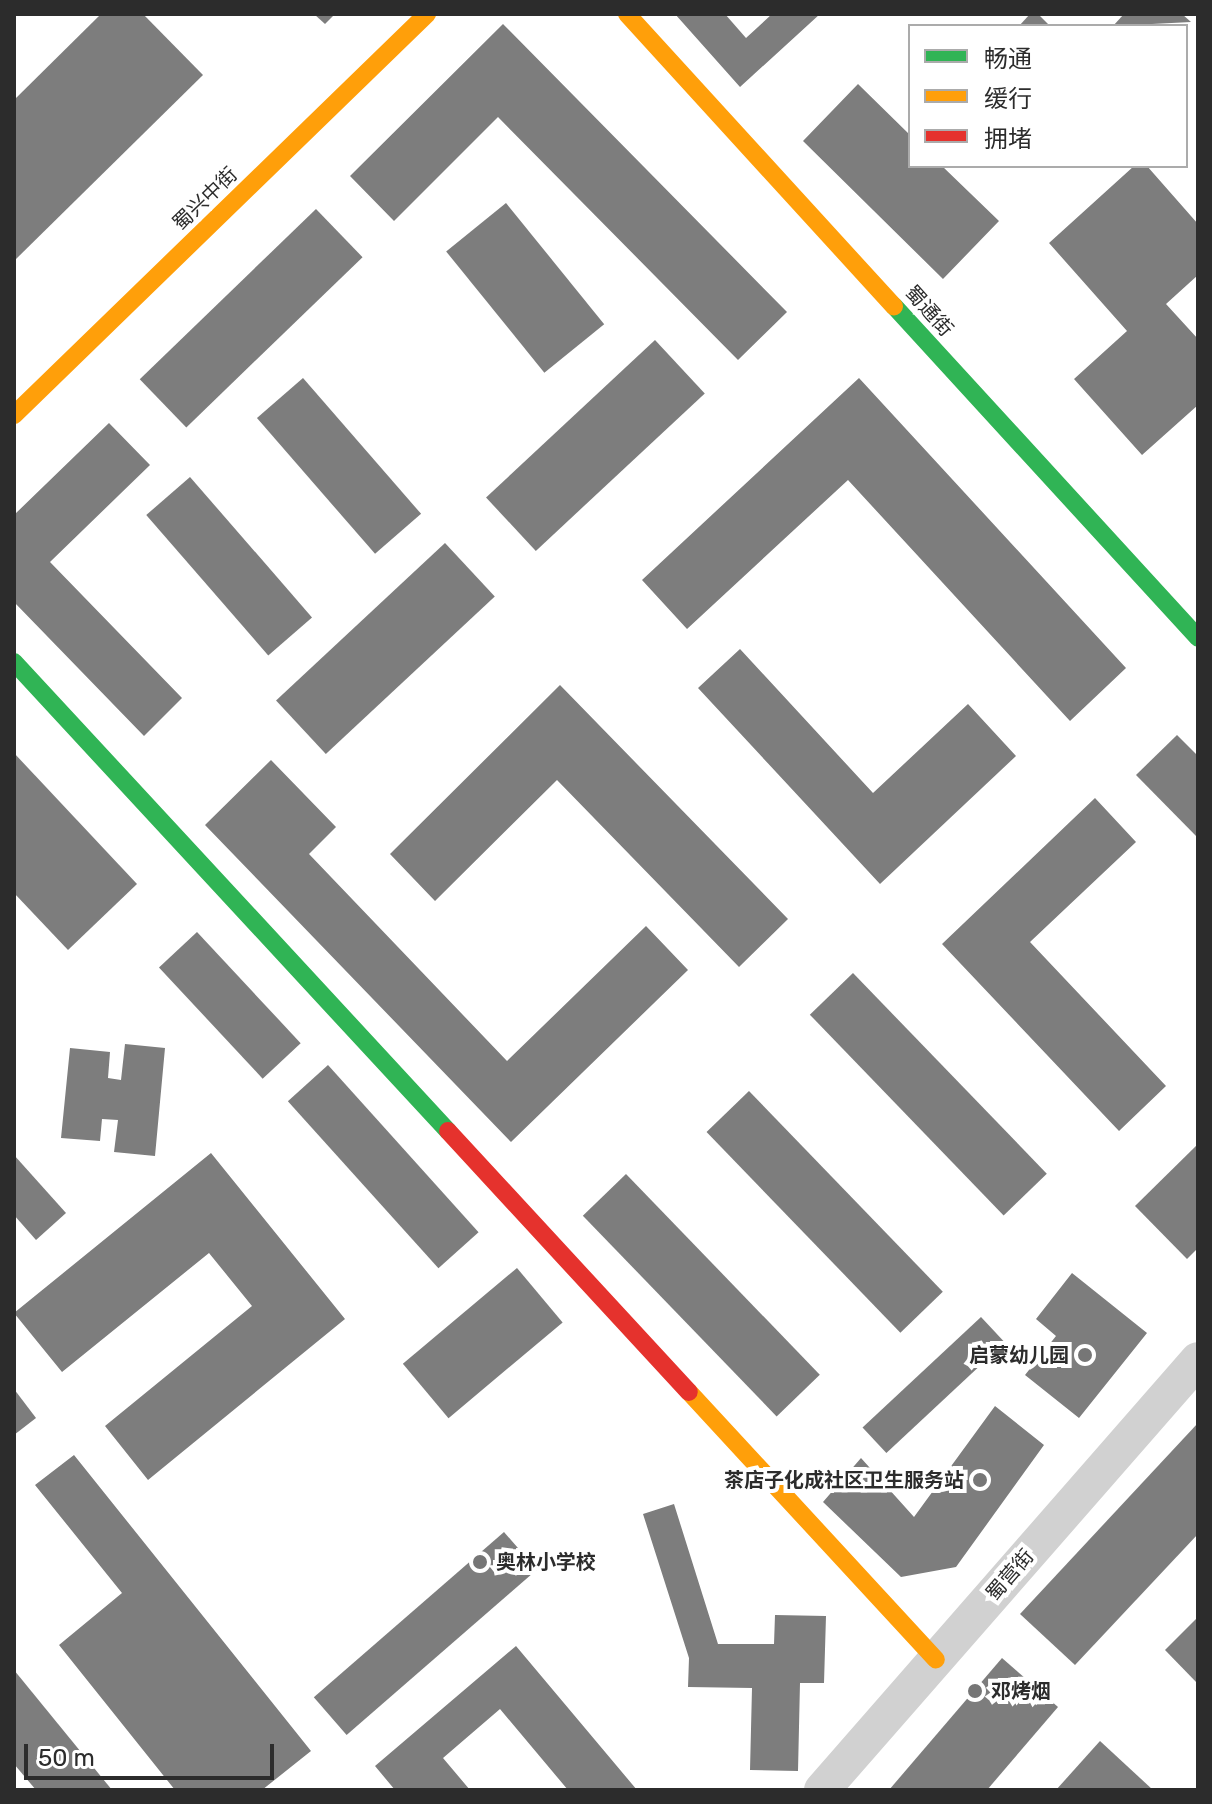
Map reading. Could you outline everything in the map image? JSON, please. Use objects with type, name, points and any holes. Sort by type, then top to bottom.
[{"type":"street","name":"蜀兴中街","points":[[14,415],[427,14]]},
{"type":"street","name":"蜀通街","points":[[627,14],[1198,638]]},
{"type":"street","points":[[14,662],[936,1660]]},
{"type":"street","name":"蜀营街","points":[[822,1790],[1198,1360]]},
{"type":"building","points":[[101,14],[143,14],[203,75],[14,261],[14,100]]},
{"type":"building","points":[[314,14],[335,14],[325,24]]},
{"type":"building","points":[[675,14],[725,14],[746,38],[772,14],[820,14],[740,87]]},
{"type":"building","points":[[1030,14],[1038,14],[1048,24],[1021,24]]},
{"type":"building","points":[[1124,14],[1182,14],[1191,22],[1152,24],[1115,24]]},
{"type":"building","points":[[503,24],[787,312],[738,360],[498,117],[394,221],[350,176]]},
{"type":"building","points":[[858,84],[908,133],[908,168],[944,168],[999,221],[943,279],[803,141]]},
{"type":"building","points":[[1132,168],[1149,168],[1198,224],[1198,275],[1166,304],[1198,339],[1198,405],[1142,455],[1074,379],[1127,331],[1049,243]]},
{"type":"building","points":[[506,203],[604,324],[544,373],[446,251]]},
{"type":"building","points":[[316,209],[363,257],[186,427],[140,379]]},
{"type":"building","points":[[655,340],[705,393],[536,551],[486,498]]},
{"type":"building","points":[[303,378],[421,514],[375,554],[257,418]]},
{"type":"building","points":[[859,378],[1126,668],[1070,721],[848,480],[687,629],[642,580]]},
{"type":"building","points":[[109,423],[150,465],[50,562],[182,698],[144,736],[14,602],[14,515]]},
{"type":"building","points":[[190,477],[312,617],[268,655],[146,515]]},
{"type":"building","points":[[445,543],[495,596],[326,754],[276,701]]},
{"type":"building","points":[[740,649],[873,793],[968,704],[1016,756],[880,884],[698,688]]},
{"type":"building","points":[[560,685],[788,919],[739,967],[557,780],[435,901],[390,854]]},
{"type":"building","points":[[1177,735],[1198,756],[1198,838],[1136,775]]},
{"type":"building","points":[[14,753],[137,884],[68,950],[14,893]]},
{"type":"building","points":[[271,760],[336,827],[309,854],[507,1061],[646,926],[688,970],[511,1142],[205,825]]},
{"type":"building","points":[[1095,798],[1136,842],[1030,942],[1166,1086],[1119,1131],[942,944]]},
{"type":"building","points":[[197,932],[301,1043],[263,1079],[159,967]]},
{"type":"building","points":[[853,973],[1047,1174],[1004,1215],[810,1015]]},
{"type":"building","points":[[125,1044],[165,1048],[155,1156],[114,1152],[118,1120],[102,1119],[100,1141],[61,1138],[70,1048],[110,1052],[108,1078],[121,1080]]},
{"type":"building","points":[[328,1065],[479,1232],[438,1268],[288,1101]]},
{"type":"building","points":[[749,1091],[943,1292],[900,1333],[707,1132]]},
{"type":"building","points":[[1198,1144],[1198,1248],[1187,1259],[1135,1206]]},
{"type":"building","points":[[211,1153],[345,1319],[148,1480],[105,1426],[252,1306],[209,1253],[62,1372],[14,1313]]},
{"type":"building","points":[[14,1155],[66,1213],[36,1240],[14,1215]]},
{"type":"building","points":[[626,1174],[820,1375],[777,1416],[583,1216]]},
{"type":"building","points":[[517,1268],[563,1322],[448,1418],[403,1364]]},
{"type":"building","name":"启蒙幼儿园","points":[[1072,1273],[1147,1333],[1079,1418],[1025,1375],[1056,1336],[1036,1319]]},
{"type":"building","points":[[981,1317],[1005,1343],[886,1453],[863,1427]]},
{"type":"building","points":[[14,1389],[36,1418],[14,1435]]},
{"type":"building","name":"茶店子化成社区卫生服务站","points":[[995,1406],[1044,1445],[956,1567],[901,1577],[823,1502],[861,1458],[914,1517]]},
{"type":"building","points":[[1198,1423],[1198,1534],[1075,1665],[1020,1614]]},
{"type":"building","points":[[74,1455],[311,1751],[262,1790],[175,1790],[59,1645],[122,1593],[35,1485]]},
{"type":"building","points":[[674,1504],[718,1644],[774,1644],[775,1615],[826,1616],[824,1683],[800,1683],[798,1771],[750,1770],[752,1688],[688,1687],[689,1658],[643,1514]]},
{"type":"building","points":[[504,1532],[537,1570],[347,1735],[314,1697]]},
{"type":"building","points":[[1198,1617],[1198,1684],[1165,1650]]},
{"type":"building","points":[[516,1646],[637,1790],[568,1790],[500,1709],[443,1758],[470,1790],[395,1790],[375,1766]]},
{"type":"building","points":[[1002,1658],[1058,1707],[987,1790],[889,1790]]},
{"type":"building","points":[[14,1670],[112,1790],[36,1790],[14,1764]]},
{"type":"building","points":[[1100,1741],[1153,1790],[1056,1790]]},
{"type":"traffic: fast","points":[[894,306],[1198,638]]},
{"type":"traffic: fast","points":[[14,662],[448,1131]]},
{"type":"traffic: slow","points":[[14,415],[427,14]]},
{"type":"traffic: slow","points":[[627,14],[894,306]]},
{"type":"traffic: slow","points":[[689,1392],[936,1660]]},
{"type":"traffic: jam","points":[[448,1131],[689,1392]]},
{"type":"place","name":"启蒙幼儿园","points":[[1085,1355]]},
{"type":"place","name":"茶店子化成社区卫生服务站","points":[[980,1480]]},
{"type":"place","name":"奥林小学校","points":[[480,1562]]},
{"type":"place","name":"邓烤烟","points":[[975,1691]]}]
